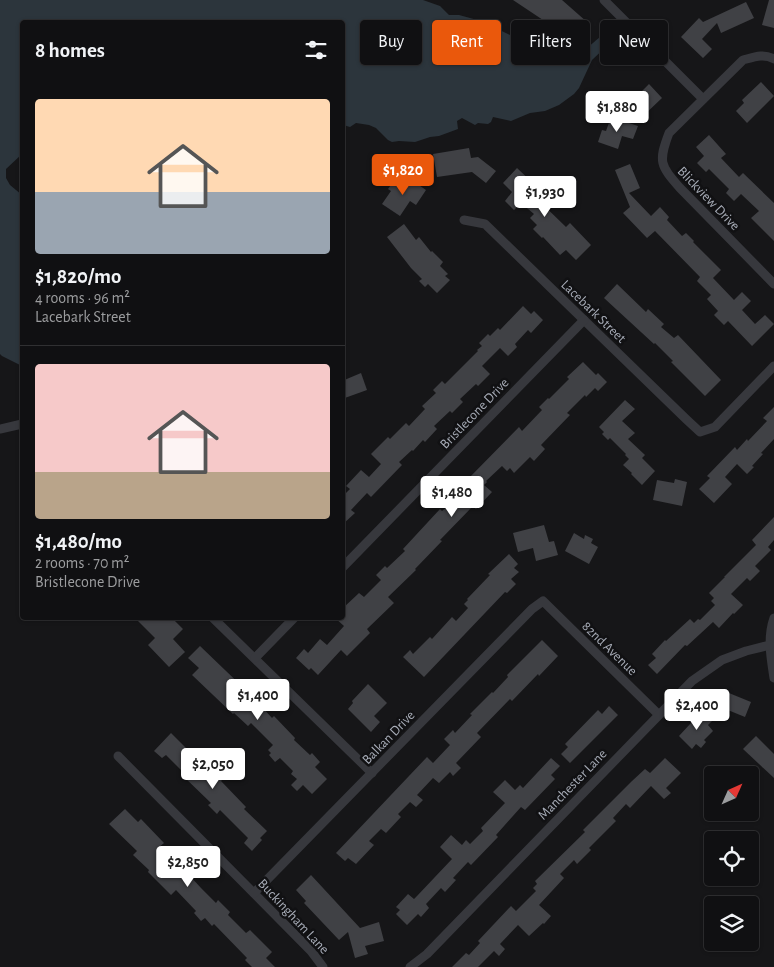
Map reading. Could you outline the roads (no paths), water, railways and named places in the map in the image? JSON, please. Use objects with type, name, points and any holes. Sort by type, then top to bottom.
[{"type":"street","points":[[604,0],[702,99]]},
{"type":"street","name":"Blickview Drive","points":[[774,59],[769,56],[758,56],[743,60],[669,133],[661,158],[666,172],[680,188],[774,284]]},
{"type":"street","name":"Lacebark Street","points":[[464,220],[485,224],[700,432],[715,427],[774,366]]},
{"type":"street","name":"Bristlecone Drive","points":[[345,565],[584,320]]},
{"type":"street","points":[[0,429],[20,424]]},
{"type":"street","name":"82nd Avenue","points":[[543,601],[658,714]]},
{"type":"street","name":"Balkan Drive","points":[[254,893],[532,609],[543,601]]},
{"type":"street","points":[[774,618],[770,645],[774,678]]},
{"type":"street","points":[[215,620],[372,772]]},
{"type":"street","points":[[255,658],[292,620]]},
{"type":"street","name":"Manchester Lane","points":[[410,967],[427,954],[692,681],[722,660],[770,645]]},
{"type":"street","name":"Buckingham Lane","points":[[118,756],[311,951],[323,967]]}]
